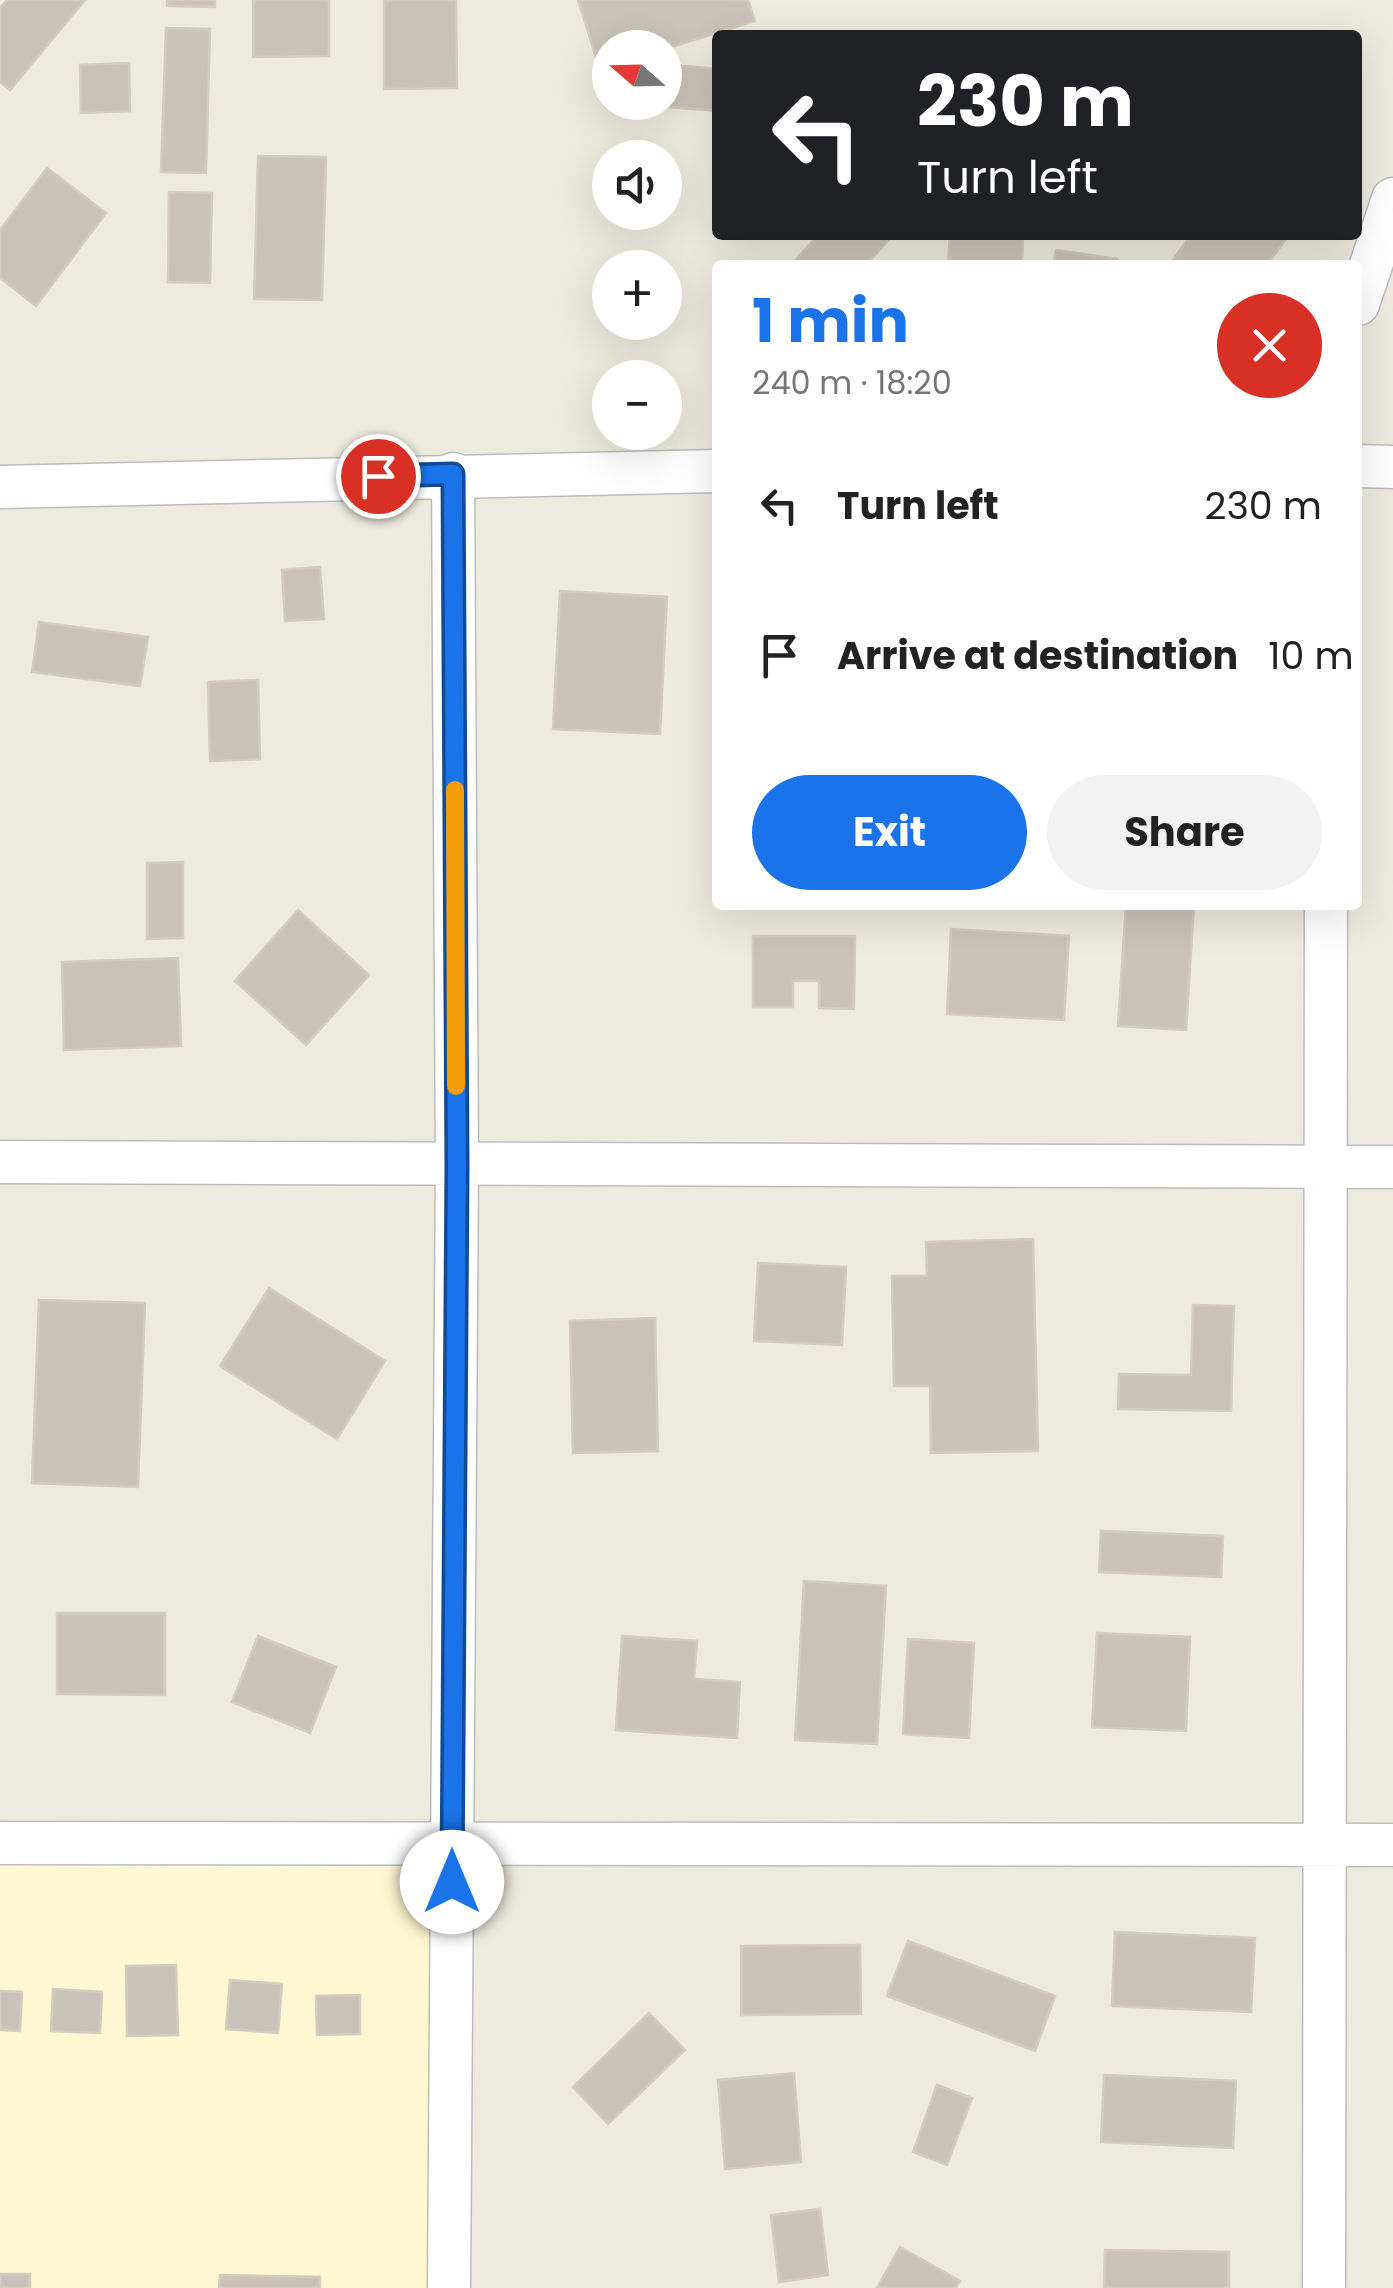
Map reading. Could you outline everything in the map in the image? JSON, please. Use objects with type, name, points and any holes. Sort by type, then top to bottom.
[{"type":"street","points":[[1362,292],[1393,199]]},
{"type":"street","points":[[1362,466],[1393,468]]},
{"type":"street","points":[[0,487],[453,474],[712,472]]},
{"type":"street","points":[[450,2288],[457,1166],[453,474]]},
{"type":"street","points":[[1324,2288],[1326,910]]},
{"type":"street","points":[[0,1162],[1393,1166]]},
{"type":"street","points":[[0,1843],[1393,1845]]},
{"type":"shaded area","points":[[0,1843],[453,1845],[449,2288],[0,2288]]},
{"type":"building","points":[[7,0],[85,0],[10,90],[0,82],[0,8]]},
{"type":"building","points":[[167,0],[215,0],[215,7],[167,6]]},
{"type":"building","points":[[253,0],[329,0],[329,56],[253,57]]},
{"type":"building","points":[[384,0],[456,0],[457,88],[384,89]]},
{"type":"building","points":[[578,0],[748,0],[755,21],[712,30],[712,34],[682,44],[682,30],[592,30],[592,45]]},
{"type":"building","points":[[166,28],[210,29],[206,173],[161,172]]},
{"type":"building","points":[[129,63],[130,111],[81,113],[80,65]]},
{"type":"building","points":[[682,66],[712,68],[712,111],[682,108]]},
{"type":"building","points":[[258,156],[326,157],[322,300],[254,299]]},
{"type":"building","points":[[47,168],[106,213],[36,306],[0,278],[0,230]]},
{"type":"building","points":[[169,192],[212,193],[210,283],[168,282]]},
{"type":"building","points":[[814,240],[888,240],[870,260],[796,260]]},
{"type":"building","points":[[950,240],[1023,240],[1022,260],[948,260]]},
{"type":"building","points":[[1187,240],[1285,240],[1271,260],[1173,260]]},
{"type":"building","points":[[1056,250],[1118,259],[1118,260],[1054,260]]},
{"type":"building","points":[[320,567],[324,619],[285,621],[282,570]]},
{"type":"building","points":[[560,591],[667,597],[660,734],[553,729]]},
{"type":"building","points":[[39,622],[148,637],[140,686],[32,672]]},
{"type":"building","points":[[258,680],[260,759],[210,761],[208,682]]},
{"type":"building","points":[[183,862],[183,938],[147,939],[147,863]]},
{"type":"building","points":[[298,910],[369,975],[306,1045],[235,981]]},
{"type":"building","points":[[1126,910],[1194,910],[1186,1030],[1118,1026]]},
{"type":"building","points":[[951,929],[1069,936],[1064,1020],[947,1014]]},
{"type":"building","points":[[753,936],[855,936],[854,1009],[819,1008],[819,981],[793,981],[793,1007],[753,1007]]},
{"type":"building","points":[[178,958],[181,1046],[64,1050],[62,962]]},
{"type":"building","points":[[1033,1239],[1038,1451],[931,1453],[930,1386],[894,1386],[892,1276],[927,1276],[926,1242]]},
{"type":"building","points":[[758,1263],[846,1267],[842,1345],[754,1341]]},
{"type":"building","points":[[269,1288],[385,1361],[337,1439],[220,1366]]},
{"type":"building","points":[[39,1300],[145,1303],[138,1487],[32,1483]]},
{"type":"building","points":[[1193,1305],[1234,1306],[1231,1411],[1118,1409],[1119,1374],[1191,1375]]},
{"type":"building","points":[[655,1318],[658,1451],[573,1453],[570,1321]]},
{"type":"building","points":[[1101,1531],[1223,1536],[1221,1577],[1099,1572]]},
{"type":"building","points":[[804,1581],[886,1586],[877,1744],[795,1740]]},
{"type":"building","points":[[57,1613],[165,1613],[165,1695],[57,1694]]},
{"type":"building","points":[[1097,1633],[1190,1637],[1186,1731],[1092,1727]]},
{"type":"building","points":[[258,1636],[336,1667],[310,1733],[232,1702]]},
{"type":"building","points":[[622,1636],[697,1641],[694,1679],[740,1682],[737,1738],[616,1730]]},
{"type":"building","points":[[908,1639],[974,1643],[969,1738],[903,1734]]},
{"type":"building","points":[[1115,1932],[1255,1938],[1251,2012],[1112,2006]]},
{"type":"building","points":[[908,1941],[1055,1996],[1035,2051],[887,1996]]},
{"type":"building","points":[[860,1945],[861,2014],[741,2015],[741,1946]]},
{"type":"building","points":[[176,1965],[178,2035],[127,2036],[126,1966]]},
{"type":"building","points":[[230,1980],[282,1984],[278,2033],[226,2029]]},
{"type":"building","points":[[53,1989],[102,1992],[100,2033],[51,2031]]},
{"type":"building","points":[[0,1991],[22,1992],[20,2031],[0,2030]]},
{"type":"building","points":[[360,1995],[360,2034],[317,2035],[316,1996]]},
{"type":"building","points":[[649,2013],[685,2050],[608,2124],[573,2087]]},
{"type":"building","points":[[794,2073],[801,2162],[725,2169],[718,2080]]},
{"type":"building","points":[[1104,2075],[1236,2081],[1233,2148],[1101,2142]]},
{"type":"building","points":[[937,2085],[972,2098],[947,2165],[913,2152]]},
{"type":"building","points":[[820,2209],[828,2275],[779,2282],[771,2215]]},
{"type":"building","points":[[900,2247],[960,2281],[956,2288],[877,2288]]},
{"type":"building","points":[[1105,2250],[1229,2252],[1229,2288],[1104,2288]]},
{"type":"building","points":[[0,2274],[30,2274],[30,2288],[0,2288]]},
{"type":"building","points":[[220,2275],[320,2277],[320,2288],[219,2288]]},
{"type":"slow traffic","points":[[455,790],[456,1086]]},
{"type":"route","points":[[378,476],[453,474],[457,1166],[452,1882]]}]
